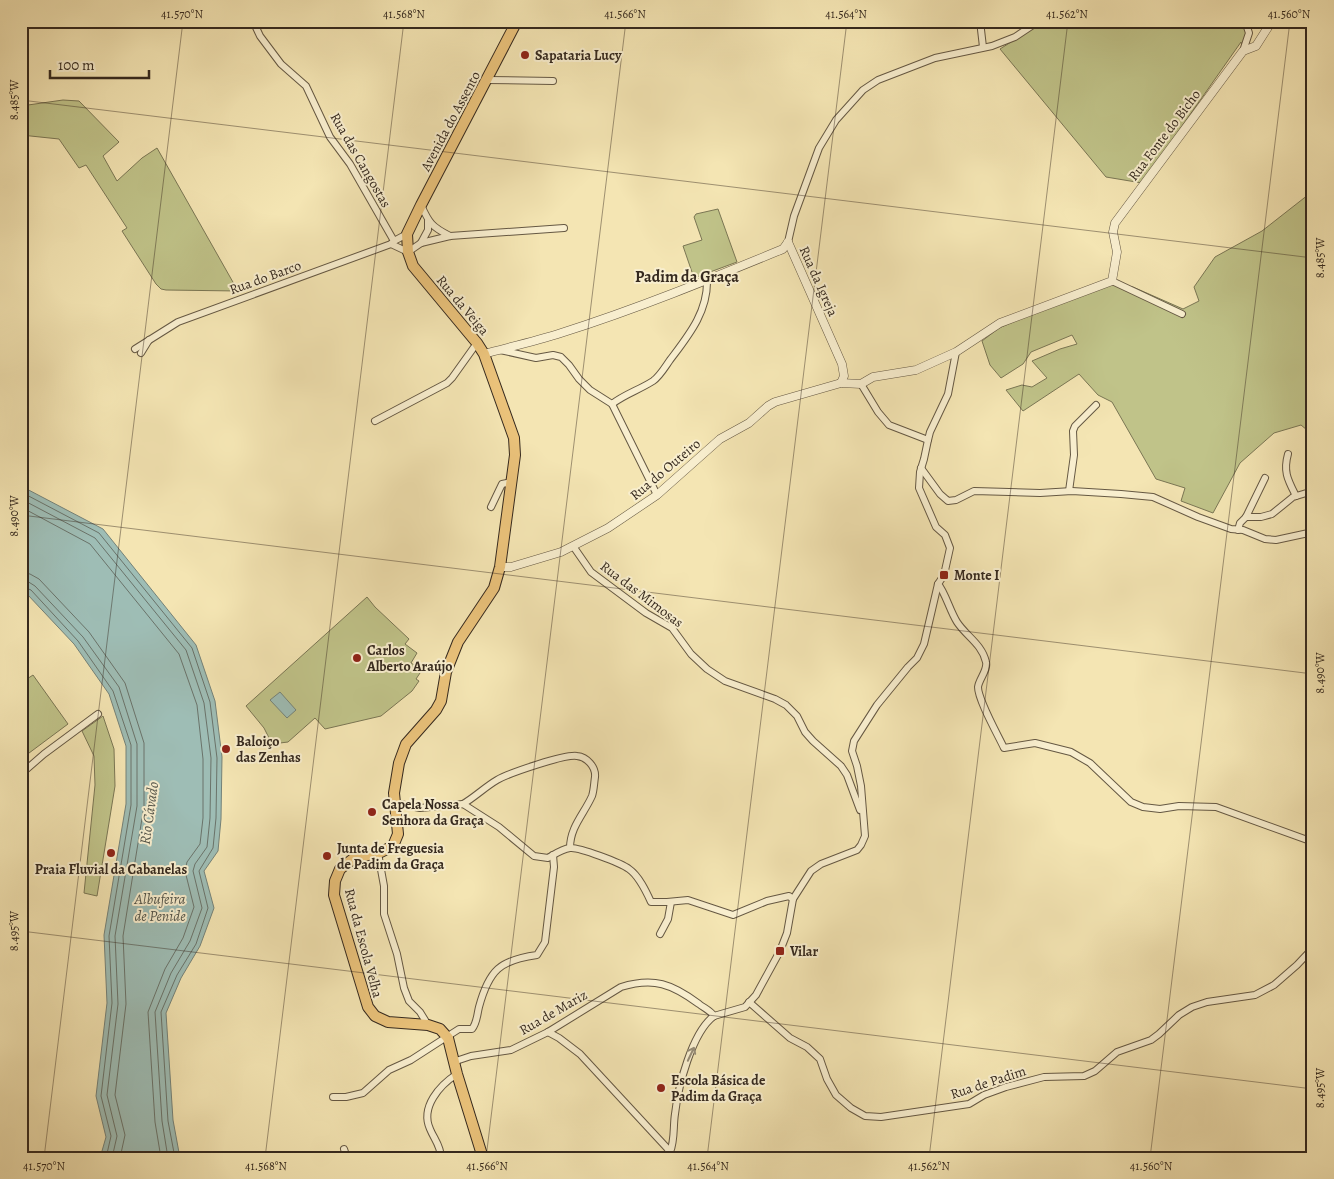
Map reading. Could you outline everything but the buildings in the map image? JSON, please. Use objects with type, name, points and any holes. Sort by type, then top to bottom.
[{"type":"main road","name":"Avenida do Assento","points":[[408,234],[421,205],[517,21]]},
{"type":"main road","name":"Rua da Veiga","points":[[378,853],[393,846],[398,834],[394,793],[399,763],[406,744],[436,710],[441,701],[446,672],[458,642],[494,588],[500,567],[515,455],[514,438],[484,354],[413,266],[408,252],[408,234]]},
{"type":"main road","name":"Rua da Escola Velha","points":[[378,853],[353,859],[340,868],[335,882],[334,895],[368,1007],[375,1016],[388,1022],[428,1025],[440,1029],[448,1038]]},
{"type":"main road","points":[[448,1038],[453,1062],[483,1158]]},
{"type":"street","name":"Rua das Cangostas","points":[[254,21],[260,36],[281,64],[306,86],[330,138],[350,164],[392,242]]},
{"type":"street","points":[[980,21],[982,47]]},
{"type":"street","points":[[788,242],[794,216],[819,148],[836,120],[863,90],[878,80],[935,58],[992,46],[1015,37],[1039,21]]},
{"type":"street","points":[[1243,51],[1249,33],[1245,21]]},
{"type":"street","name":"Rua Fonte do Bicho","points":[[1112,281],[1117,252],[1113,232],[1115,223],[1243,51],[1256,46],[1272,21]]},
{"type":"street","points":[[487,80],[553,81]]},
{"type":"street","points":[[421,205],[428,221],[428,230],[422,243]]},
{"type":"street","points":[[428,221],[438,230],[450,236]]},
{"type":"street","points":[[392,242],[408,252],[422,243],[450,236],[564,228]]},
{"type":"street","name":"Rua do Barco","points":[[138,351],[150,339],[178,322],[392,242],[408,234]]},
{"type":"street","name":"Rua da Igreja","points":[[484,354],[561,333],[708,280],[783,249],[788,242]]},
{"type":"street","name":"Rua da Igreja","points":[[788,242],[842,364],[844,376],[841,383]]},
{"type":"street","points":[[612,404],[653,380],[662,371],[696,324],[707,295],[708,280]]},
{"type":"street","points":[[928,440],[889,425],[878,412],[861,384],[873,377],[916,370],[956,352],[1000,323],[1112,281],[1182,314]]},
{"type":"street","points":[[375,421],[447,383],[477,343]]},
{"type":"street","points":[[498,350],[536,358],[553,355],[561,357],[578,379],[590,390],[612,404],[657,495]]},
{"type":"street","points":[[672,1155],[675,1114],[680,1083],[688,1060],[706,1022],[714,1016],[745,1007],[756,995],[780,952],[787,932],[793,899],[811,871],[821,864],[857,850],[865,836],[861,786],[852,751],[854,741],[878,705],[908,666],[917,658],[924,644],[938,584],[944,575],[950,548],[944,535],[936,527],[919,488],[921,468],[930,432],[948,394],[956,352]]},
{"type":"street","name":"Rua do Outeiro","points":[[500,567],[518,565],[561,552],[608,528],[657,495],[720,439],[749,424],[775,402],[841,383],[861,384]]},
{"type":"street","points":[[1069,491],[1074,455],[1073,431],[1075,426],[1096,405]]},
{"type":"street","points":[[1288,454],[1285,465],[1286,473],[1296,496]]},
{"type":"street","points":[[921,468],[940,494],[948,501],[956,500],[974,490],[1040,493],[1069,491],[1153,497],[1231,530],[1243,530],[1265,539],[1276,540],[1313,532]]},
{"type":"street","points":[[1238,530],[1240,523],[1246,518],[1265,478]]},
{"type":"street","points":[[491,507],[502,484],[512,482]]},
{"type":"street","points":[[1246,518],[1272,514],[1282,504],[1296,496],[1313,491]]},
{"type":"street","name":"Rua das Mimosas","points":[[573,546],[592,572],[646,613],[672,628],[691,654],[706,670],[724,681],[775,699],[786,705],[797,716],[813,741],[841,766],[847,775],[863,818]]},
{"type":"street","points":[[938,584],[958,624],[982,650],[987,664],[978,687],[981,700],[1004,748],[1034,744],[1071,752],[1090,763],[1131,802],[1143,807],[1160,809],[1179,806],[1216,807],[1313,842]]},
{"type":"street","points":[[21,774],[44,754],[98,714]]},
{"type":"street","points":[[395,803],[420,808],[463,804],[496,780],[512,772],[564,757],[577,756],[593,766],[596,774],[592,794],[573,830],[570,848]]},
{"type":"street","points":[[463,804],[499,827],[534,856],[548,858],[563,849],[576,848],[629,869],[638,879],[650,902],[688,900],[733,915],[767,901],[790,896],[793,899]]},
{"type":"street","points":[[378,853],[384,886],[384,914],[397,954],[404,988],[409,1001],[420,1012],[428,1025]]},
{"type":"street","points":[[333,1097],[346,1097],[363,1093],[390,1070],[411,1060],[448,1038],[459,1029],[472,1029],[492,974],[502,965],[514,959],[537,955],[545,942],[554,867],[553,855]]},
{"type":"street","points":[[660,934],[668,919],[671,902]]},
{"type":"street","name":"Rua de Padim","points":[[750,1002],[790,1038],[807,1047],[820,1059],[827,1079],[836,1095],[844,1102],[865,1116],[882,1117],[969,1104],[1006,1087],[1044,1077],[1084,1076],[1095,1071],[1117,1052],[1151,1040],[1178,1015],[1192,1007],[1207,1002],[1255,995],[1274,985],[1313,948]]},
{"type":"street","name":"Rua de Mariz","points":[[453,1062],[471,1056],[511,1050],[548,1032],[621,987],[634,983],[656,982],[670,986],[683,992],[709,1010],[714,1016]]},
{"type":"street","points":[[548,1032],[580,1054],[672,1155]]},
{"type":"street","points":[[441,1158],[437,1142],[426,1120],[427,1109],[436,1094],[457,1074]]},
{"type":"street","points":[[344,1149],[347,1158]]},
{"type":"green space","points":[[1044,21],[1245,21],[1249,33],[1243,51],[1241,42],[1142,183],[1106,177],[1000,49]]},
{"type":"green space","points":[[63,100],[79,101],[119,142],[103,156],[117,181],[142,158],[157,148],[238,291],[166,290],[161,289],[156,284],[122,231],[127,228],[86,165],[79,168],[59,139],[21,135],[21,106]]},
{"type":"green space","points":[[1313,191],[1313,435],[1301,425],[1274,433],[1240,463],[1213,513],[1181,501],[1185,488],[1156,479],[1112,402],[1098,395],[1079,374],[1023,411],[1006,390],[1022,385],[1032,387],[1047,378],[1032,361],[1077,344],[1072,335],[1031,352],[1023,364],[1001,378],[990,365],[982,341],[999,328],[1111,284],[1133,287],[1183,309],[1199,301],[1194,287],[1215,257],[1262,231]]},
{"type":"green space","points":[[718,209],[737,262],[694,278],[683,246],[702,240],[694,217],[696,214]]},
{"type":"green space","name":"Carlos Alberto Araújo","points":[[367,597],[409,639],[405,644],[417,653],[411,663],[422,670],[416,679],[419,681],[412,691],[381,716],[325,729],[315,718],[288,742],[272,744],[264,728],[246,706]]},
{"type":"green space","points":[[33,675],[68,724],[21,759],[21,683]]},
{"type":"green space","points":[[103,716],[114,749],[115,786],[97,896],[84,893],[95,785],[94,756],[82,731]]},
{"type":"water","name":"Albufeira de Penide","points":[[21,486],[103,529],[196,645],[215,701],[222,757],[221,819],[218,851],[204,871],[214,908],[200,946],[181,978],[166,1013],[173,1120],[180,1158],[100,1158],[106,1137],[96,1096],[107,1003],[104,935],[126,804],[126,746],[109,694],[74,644],[21,590]]},
{"type":"water","points":[[280,692],[296,710],[287,718],[270,700]]},
{"type":"place","name":"Sapataria Lucy","points":[[525,55]]},
{"type":"place","name":"Monte I","points":[[944,575]]},
{"type":"place","name":"Carlos Alberto Araújo","points":[[357,658]]},
{"type":"place","name":"Baloiço das Zenhas","points":[[226,749]]},
{"type":"place","name":"Capela Nossa Senhora da Graça","points":[[372,812]]},
{"type":"place","name":"Praia Fluvial da Cabanelas","points":[[111,853]]},
{"type":"place","name":"Junta de Freguesia de Padim da Graça","points":[[327,856]]},
{"type":"place","name":"Vilar","points":[[780,951]]},
{"type":"place","name":"Escola Básica de Padim da Graça","points":[[661,1088]]},
{"type":"district","name":"Padim da Graça","points":[[687,276]]},
{"type":"water label","name":"Rio Cávado","points":[[149,813]]}]
